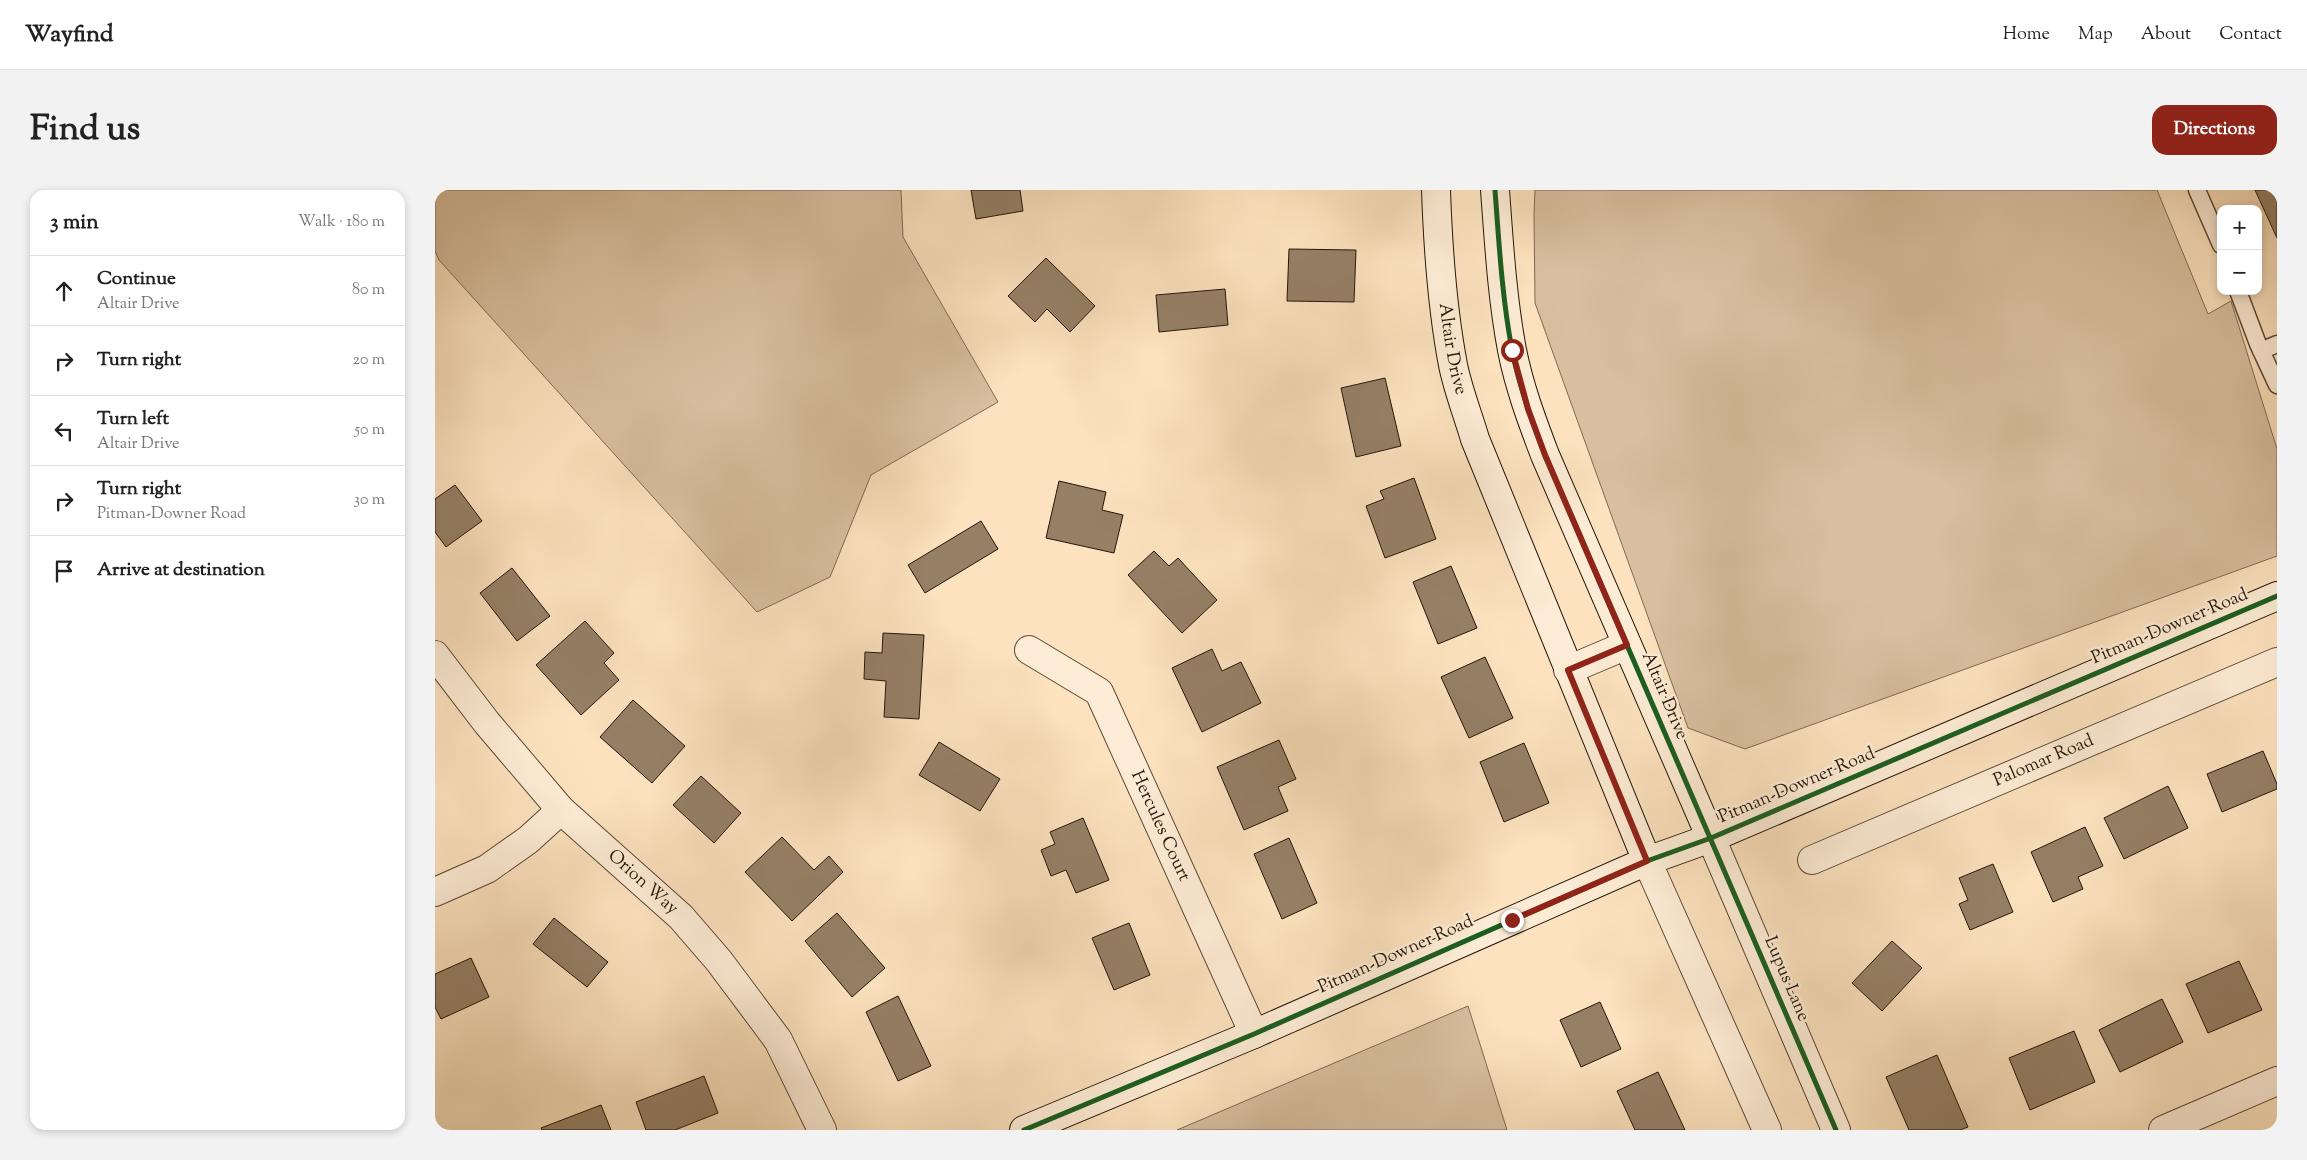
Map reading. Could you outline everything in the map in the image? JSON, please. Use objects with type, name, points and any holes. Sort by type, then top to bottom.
[{"type":"street","name":"Altair Drive","points":[[1436,190],[1439,253],[1454,366],[1475,439],[1647,861]]},
{"type":"street","name":"Altair Drive","points":[[1495,190],[1500,256],[1512,350],[1528,409],[1545,455],[1711,838]]},
{"type":"street","name":"Pitman-Downer Road","points":[[1024,1130],[1255,1034],[1647,861],[1711,838],[2277,596]]},
{"type":"street","points":[[1568,670],[1627,645]]},
{"type":"street","name":"Hercules Court","points":[[1029,650],[1099,692],[1255,1034]]},
{"type":"street","name":"Orion Way","points":[[435,655],[487,723],[561,810],[681,917],[719,961],[778,1040],[822,1130]]},
{"type":"street","name":"Palomar Road","points":[[1812,860],[2277,662]]},
{"type":"street","points":[[435,892],[487,869],[528,840],[561,810]]},
{"type":"street","name":"Lupus Lane","points":[[1711,838],[1836,1130]]},
{"type":"street","points":[[1647,861],[1767,1130]]},
{"type":"street","points":[[2163,1130],[2277,1081]]},
{"type":"lane","points":[[2197,190],[2217,236]]},
{"type":"lane","points":[[2240,295],[2261,351],[2277,385]]},
{"type":"lane","points":[[2261,351],[2277,344]]},
{"type":"shaded area","points":[[435,190],[901,190],[903,237],[998,402],[871,475],[830,577],[757,612],[439,260],[435,251]]},
{"type":"shaded area","points":[[1535,190],[2157,190],[2208,314],[2231,301],[2277,449],[2277,556],[1745,749],[1688,728],[1535,303]]},
{"type":"shaded area","points":[[1468,1006],[1507,1130],[1177,1130]]},
{"type":"building","points":[[971,190],[1020,190],[1023,211],[976,219]]},
{"type":"building","points":[[2255,190],[2277,190],[2277,238],[2262,205]]},
{"type":"building","points":[[1289,249],[1356,250],[1354,302],[1287,301]]},
{"type":"building","points":[[1046,258],[1095,306],[1070,332],[1047,309],[1035,322],[1008,296]]},
{"type":"building","points":[[1225,289],[1228,325],[1159,332],[1156,295]]},
{"type":"building","points":[[1385,378],[1401,446],[1356,457],[1341,388]]},
{"type":"building","points":[[1414,478],[1436,539],[1385,558],[1366,506],[1384,499],[1380,491]]},
{"type":"building","points":[[1059,481],[1106,492],[1102,510],[1123,515],[1114,553],[1046,538]]},
{"type":"building","points":[[455,485],[482,521],[446,547],[435,532],[435,499]]},
{"type":"building","points":[[981,521],[998,549],[925,593],[908,565]]},
{"type":"building","points":[[1154,551],[1169,566],[1178,558],[1217,600],[1182,633],[1128,575]]},
{"type":"building","points":[[1451,566],[1477,628],[1438,644],[1413,582]]},
{"type":"building","points":[[512,568],[550,616],[517,641],[480,593]]},
{"type":"building","points":[[585,621],[614,653],[604,663],[619,680],[581,715],[536,665]]},
{"type":"building","points":[[883,633],[924,635],[919,719],[884,717],[886,681],[864,679],[865,652],[882,653]]},
{"type":"building","points":[[1212,649],[1222,671],[1241,662],[1261,703],[1202,732],[1172,668]]},
{"type":"building","points":[[1485,657],[1513,718],[1469,738],[1441,677]]},
{"type":"building","points":[[633,700],[685,746],[652,783],[600,737]]},
{"type":"building","points":[[1279,740],[1296,779],[1278,787],[1288,811],[1244,830],[1217,767]]},
{"type":"building","points":[[939,742],[1000,779],[980,811],[919,775]]},
{"type":"building","points":[[1524,743],[1549,803],[1504,822],[1480,762]]},
{"type":"building","points":[[2263,751],[2277,784],[2277,789],[2222,812],[2207,774]]},
{"type":"building","points":[[701,776],[741,813],[714,843],[673,805]]},
{"type":"building","points":[[2168,786],[2188,828],[2124,859],[2104,818]]},
{"type":"building","points":[[1083,818],[1109,880],[1076,893],[1066,870],[1051,876],[1041,850],[1055,844],[1050,832]]},
{"type":"building","points":[[2085,827],[2103,866],[2078,877],[2083,889],[2053,902],[2031,852]]},
{"type":"building","points":[[782,837],[814,870],[829,856],[843,872],[792,921],[745,872]]},
{"type":"building","points":[[1289,838],[1317,903],[1282,919],[1254,854]]},
{"type":"building","points":[[1993,864],[2013,912],[1970,930],[1959,904],[1968,900],[1959,878]]},
{"type":"building","points":[[837,913],[885,968],[852,997],[805,941]]},
{"type":"building","points":[[554,918],[608,962],[587,987],[533,944]]},
{"type":"building","points":[[1129,923],[1150,975],[1114,990],[1092,938]]},
{"type":"building","points":[[1892,941],[1922,968],[1882,1011],[1852,983]]},
{"type":"building","points":[[471,958],[489,997],[441,1019],[435,1007],[435,974]]},
{"type":"building","points":[[2239,961],[2262,1010],[2208,1033],[2186,984]]},
{"type":"building","points":[[898,996],[931,1066],[898,1081],[866,1012]]},
{"type":"building","points":[[2162,999],[2183,1042],[2120,1072],[2099,1030]]},
{"type":"building","points":[[1600,1002],[1621,1049],[1581,1067],[1560,1020]]},
{"type":"building","points":[[2074,1031],[2095,1082],[2030,1110],[2009,1058]]},
{"type":"building","points":[[1937,1055],[1968,1127],[1960,1130],[1909,1130],[1886,1077]]},
{"type":"building","points":[[1658,1072],[1685,1130],[1635,1130],[1617,1091]]},
{"type":"building","points":[[704,1076],[718,1113],[675,1130],[646,1130],[636,1102]]},
{"type":"building","points":[[601,1105],[611,1130],[542,1130],[541,1128]]},
{"type":"cycle path","points":[[1495,190],[1501,270],[1512,350],[1518,377],[1535,429],[1836,1130]]},
{"type":"cycle path","points":[[1024,1130],[1254,1034],[1647,861],[1711,838],[2277,596]]},
{"type":"route","points":[[1512,350],[1528,409],[1545,455],[1627,645],[1568,670],[1647,861],[1512,920]]}]
